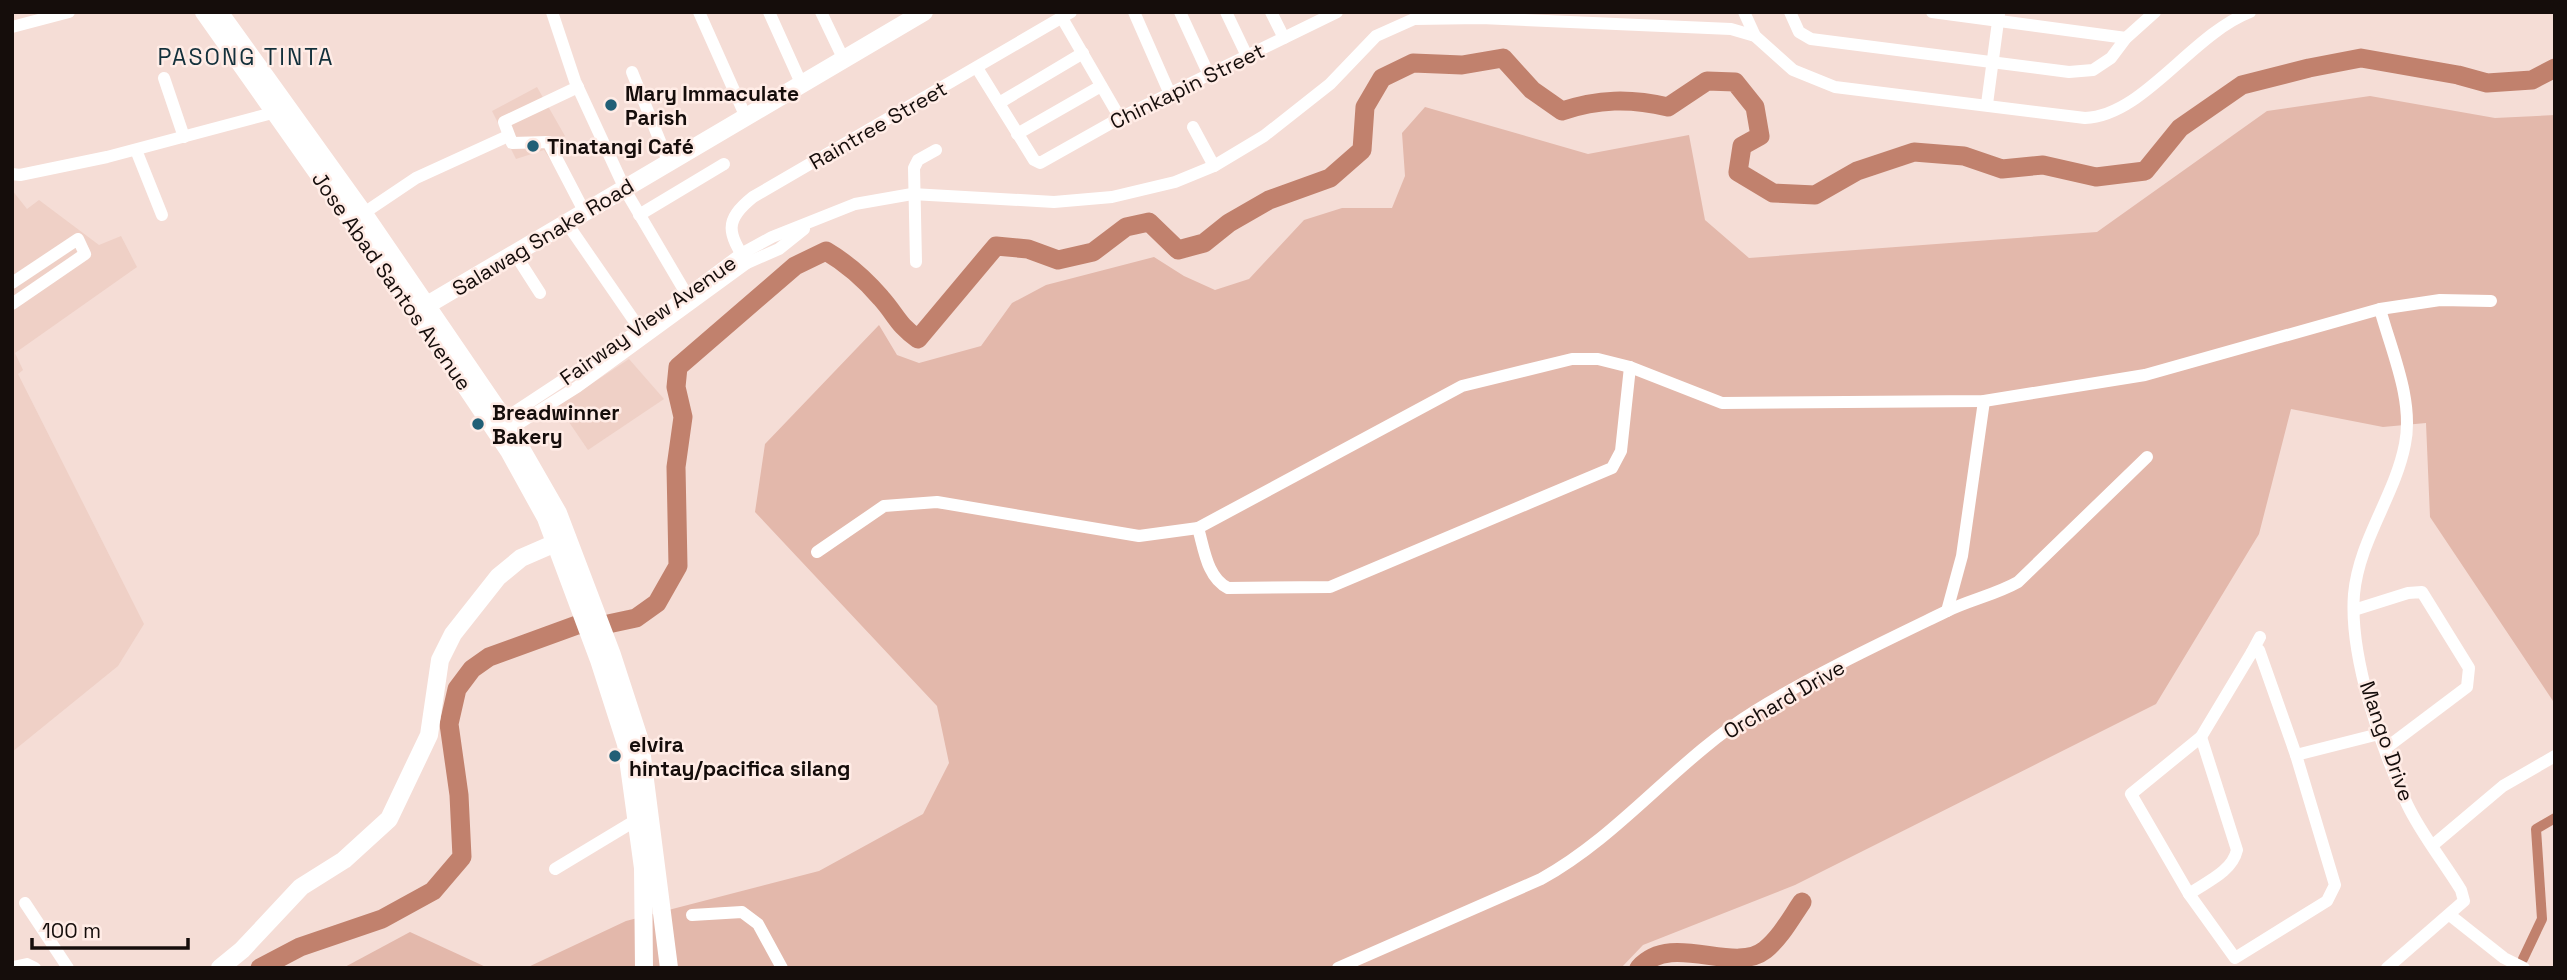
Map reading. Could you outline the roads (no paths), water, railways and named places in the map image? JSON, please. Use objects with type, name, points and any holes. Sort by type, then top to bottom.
[{"type":"main road","name":"Jose Abad Santos Avenue","points":[[204,12],[281,110],[359,217],[503,426],[537,498],[562,540],[640,741],[645,820],[668,968]]},
{"type":"main road","name":"Jose Abad Santos Avenue","points":[[219,12],[281,110]]},
{"type":"main road","name":"Salawag Snake Road","points":[[421,309],[584,211],[626,191],[668,161],[844,58],[899,18],[923,12]]},
{"type":"main road","points":[[220,968],[242,950],[301,887],[344,860],[389,819],[429,735],[440,660],[453,634],[498,577],[521,558],[562,540]]},
{"type":"main road","name":"Jose Abad Santos Avenue","points":[[644,968],[645,820]]},
{"type":"street","points":[[12,27],[69,12]]},
{"type":"street","points":[[552,12],[578,88],[626,191],[687,295]]},
{"type":"street","points":[[699,12],[745,115]]},
{"type":"street","points":[[769,12],[801,83]]},
{"type":"street","points":[[821,12],[844,58]]},
{"type":"street","points":[[1134,12],[1170,94]]},
{"type":"street","points":[[1180,12],[1209,75]]},
{"type":"street","points":[[1227,12],[1247,56]]},
{"type":"street","points":[[1271,12],[1284,38]]},
{"type":"street","name":"Chinkapin Street","points":[[1017,134],[1034,160],[1040,163],[1120,118],[1284,38],[1321,16],[1337,12]]},
{"type":"street","points":[[1744,12],[1755,36],[1793,70],[1835,87],[2085,118],[2103,117],[2124,109],[2228,21],[2250,12]]},
{"type":"street","points":[[1790,12],[1799,32],[1811,39],[2070,72],[2093,70],[2111,58],[2126,38],[2155,12]]},
{"type":"street","points":[[1932,12],[1999,16],[2126,38]]},
{"type":"street","points":[[1067,15],[1083,53],[1120,118]]},
{"type":"street","name":"Raintree Street","points":[[744,258],[731,234],[732,222],[738,209],[753,197],[1067,15]]},
{"type":"street","name":"Fairway View Avenue","points":[[643,334],[687,295],[744,258],[779,249],[819,218],[855,204],[912,194],[1054,202],[1112,197],[1175,181],[1214,166],[1264,136],[1330,84],[1376,36],[1414,19],[1486,15],[1731,29],[1755,36]]},
{"type":"street","points":[[1987,104],[1999,16]]},
{"type":"street","points":[[999,103],[1083,53]]},
{"type":"street","points":[[977,68],[1017,134],[1101,86]]},
{"type":"street","points":[[632,72],[668,161]]},
{"type":"street","points":[[164,78],[184,137]]},
{"type":"street","points":[[578,88],[504,122],[512,143],[519,145],[548,142],[584,211]]},
{"type":"street","points":[[12,174],[20,176],[136,150],[281,110]]},
{"type":"street","points":[[1193,127],[1214,166]]},
{"type":"street","points":[[359,217],[416,178],[508,136]]},
{"type":"street","points":[[136,150],[162,215]]},
{"type":"street","points":[[916,262],[912,194],[914,168],[918,160],[936,150]]},
{"type":"street","points":[[639,215],[724,164]]},
{"type":"street","points":[[566,222],[643,334]]},
{"type":"street","points":[[12,283],[78,239],[85,254],[12,303]]},
{"type":"street","points":[[515,254],[540,293]]},
{"type":"street","name":"Fairway View Avenue","points":[[503,426],[643,334],[744,258]]},
{"type":"street","points":[[817,552],[884,506],[937,502],[1139,536],[1198,528],[1462,386],[1572,359],[1598,359],[1630,367],[1722,403],[1984,401],[2145,375],[2380,309],[2441,300],[2491,301]]},
{"type":"street","name":"Mango Drive","points":[[2380,309],[2406,405],[2406,444],[2365,547],[2356,581],[2354,610],[2363,675],[2379,734],[2408,806],[2463,896],[2462,906],[2451,916]]},
{"type":"street","points":[[1198,528],[1210,569],[1220,584],[1228,588],[1329,587],[1612,468],[1621,451],[1630,367]]},
{"type":"street","points":[[1947,611],[1962,556],[1984,401]]},
{"type":"street","name":"Orchard Drive","points":[[1338,968],[1541,879],[1569,864],[1683,763],[1755,711],[1947,611],[2003,591],[2018,582],[2147,457]]},
{"type":"street","points":[[2354,610],[2408,593],[2422,592],[2469,668],[2468,687],[2386,748]]},
{"type":"street","points":[[2252,652],[2262,652],[2334,875],[2332,894],[2327,901],[2235,958],[2189,894],[2131,794],[2202,737],[2260,637]]},
{"type":"street","points":[[2296,755],[2379,734]]},
{"type":"street","points":[[2189,894],[2229,868],[2235,861],[2237,850],[2202,737]]},
{"type":"street","points":[[2433,845],[2502,786],[2555,756]]},
{"type":"street","points":[[555,869],[645,820]]},
{"type":"street","points":[[25,903],[68,968]]},
{"type":"street","points":[[692,915],[742,912],[758,924],[782,968]]},
{"type":"street","points":[[2387,968],[2451,916],[2504,958],[2524,968]]},
{"type":"street","points":[[13,967],[27,964],[35,968]]},
{"type":"waterway","points":[[260,968],[300,947],[382,919],[433,891],[462,857],[459,795],[449,724],[457,689],[472,669],[489,657],[577,625],[608,624],[636,618],[657,603],[678,566],[676,467],[683,417],[676,387],[678,367],[795,266],[826,251],[862,278],[901,324],[918,339],[996,246],[1028,249],[1058,260],[1093,252],[1126,227],[1149,222],[1178,250],[1204,243],[1229,223],[1269,200],[1330,178],[1362,150],[1365,107],[1382,78],[1413,63],[1462,65],[1503,58],[1532,90],[1562,111],[1614,101],[1668,107],[1707,81],[1735,82],[1755,107],[1760,136],[1742,146],[1738,172],[1773,193],[1815,195],[1857,171],[1914,152],[1964,156],[2002,169],[2043,165],[2096,177],[2145,171],[2180,128],[2242,85],[2361,58],[2458,75],[2487,83],[2532,80],[2555,68]]},
{"type":"waterway","points":[[2523,959],[2542,919],[2536,829],[2555,818]]},
{"type":"waterway","points":[[1639,968],[1653,958],[1668,953],[1736,958],[1752,956],[1765,950],[1776,939],[1802,902]]},
{"type":"place","name":"Mary Immaculate Parish","points":[[611,105]]},
{"type":"place","name":"Tinatangi Café","points":[[533,146]]},
{"type":"place","name":"Breadwinner Bakery","points":[[478,424]]},
{"type":"place","name":"elvira hintay/pacifica silang","points":[[615,756]]},
{"type":"district","name":"PASONG TINTA","points":[[246,57]]}]
